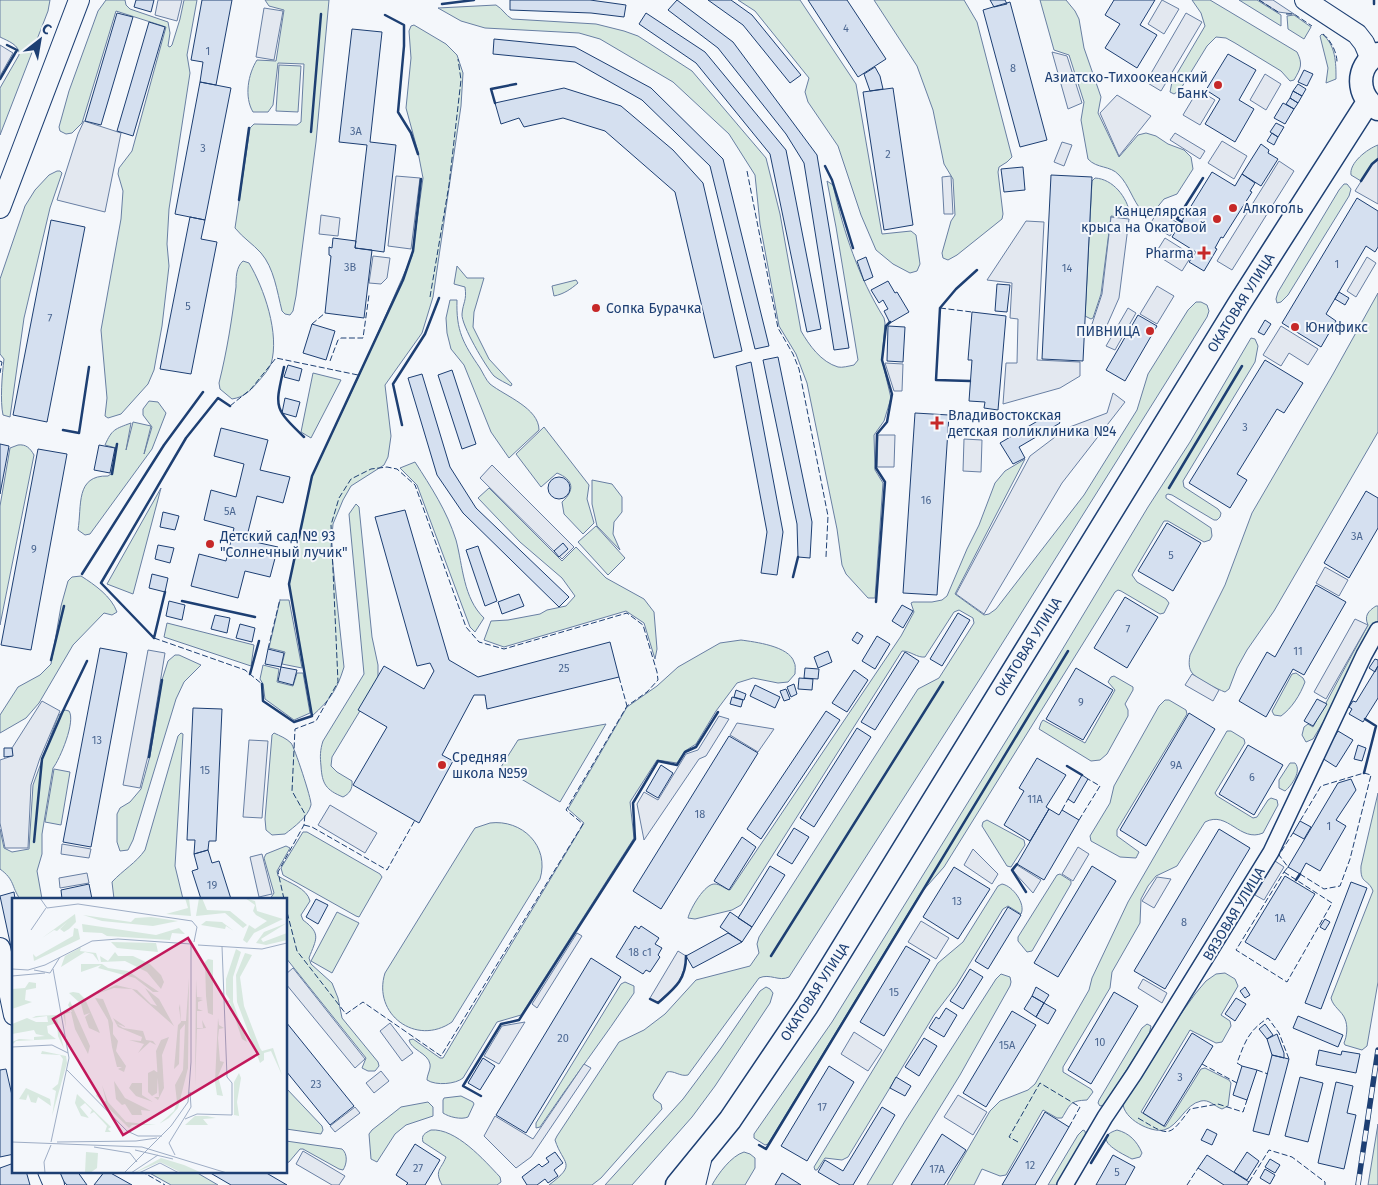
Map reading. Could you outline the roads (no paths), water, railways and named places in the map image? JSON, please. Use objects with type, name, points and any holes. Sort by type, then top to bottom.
[{"type":"highway","points":[[693,1185],[699,1160]]},
{"type":"main road","points":[[0,208],[79,0]]},
{"type":"main road","points":[[1305,0],[1357,34],[1374,57],[1362,72],[1361,80],[1361,88],[1373,105]]},
{"type":"main road","name":"ОКАТОВАЯ УЛИЦА","points":[[677,1185],[730,1120],[846,944],[1229,321],[1373,105]]},
{"type":"main road","points":[[0,948],[12,1005]]},
{"type":"main road","points":[[48,1172],[54,1185]]},
{"type":"street","name":"ВЯЗОВАЯ УЛИЦА","points":[[1065,1185],[1104,1117],[1134,1074],[1271,852],[1378,630]]},
{"type":"railway","points":[[1358,1185],[1378,1050]]},
{"type":"place","name":"Азиатско-Тихоокеанский Банк","points":[[1218,85]]},
{"type":"place","name":"Алкоголь","points":[[1233,208]]},
{"type":"place","name":"Канцелярская крыса на Окатовой","points":[[1217,219]]},
{"type":"place","name":"Pharma","points":[[1204,253]]},
{"type":"place","name":"Сопка Бурачка","points":[[596,308]]},
{"type":"place","name":"Юнификс","points":[[1295,327]]},
{"type":"place","name":"ПИВНИЦА","points":[[1150,331]]},
{"type":"place","name":"Владивостокская детская поликлиника №4","points":[[937,423]]},
{"type":"place","name":"Детский сад № 93 \"Солнечный лучик\"","points":[[210,544]]},
{"type":"place","name":"Средняя школа №59","points":[[442,765]]}]
